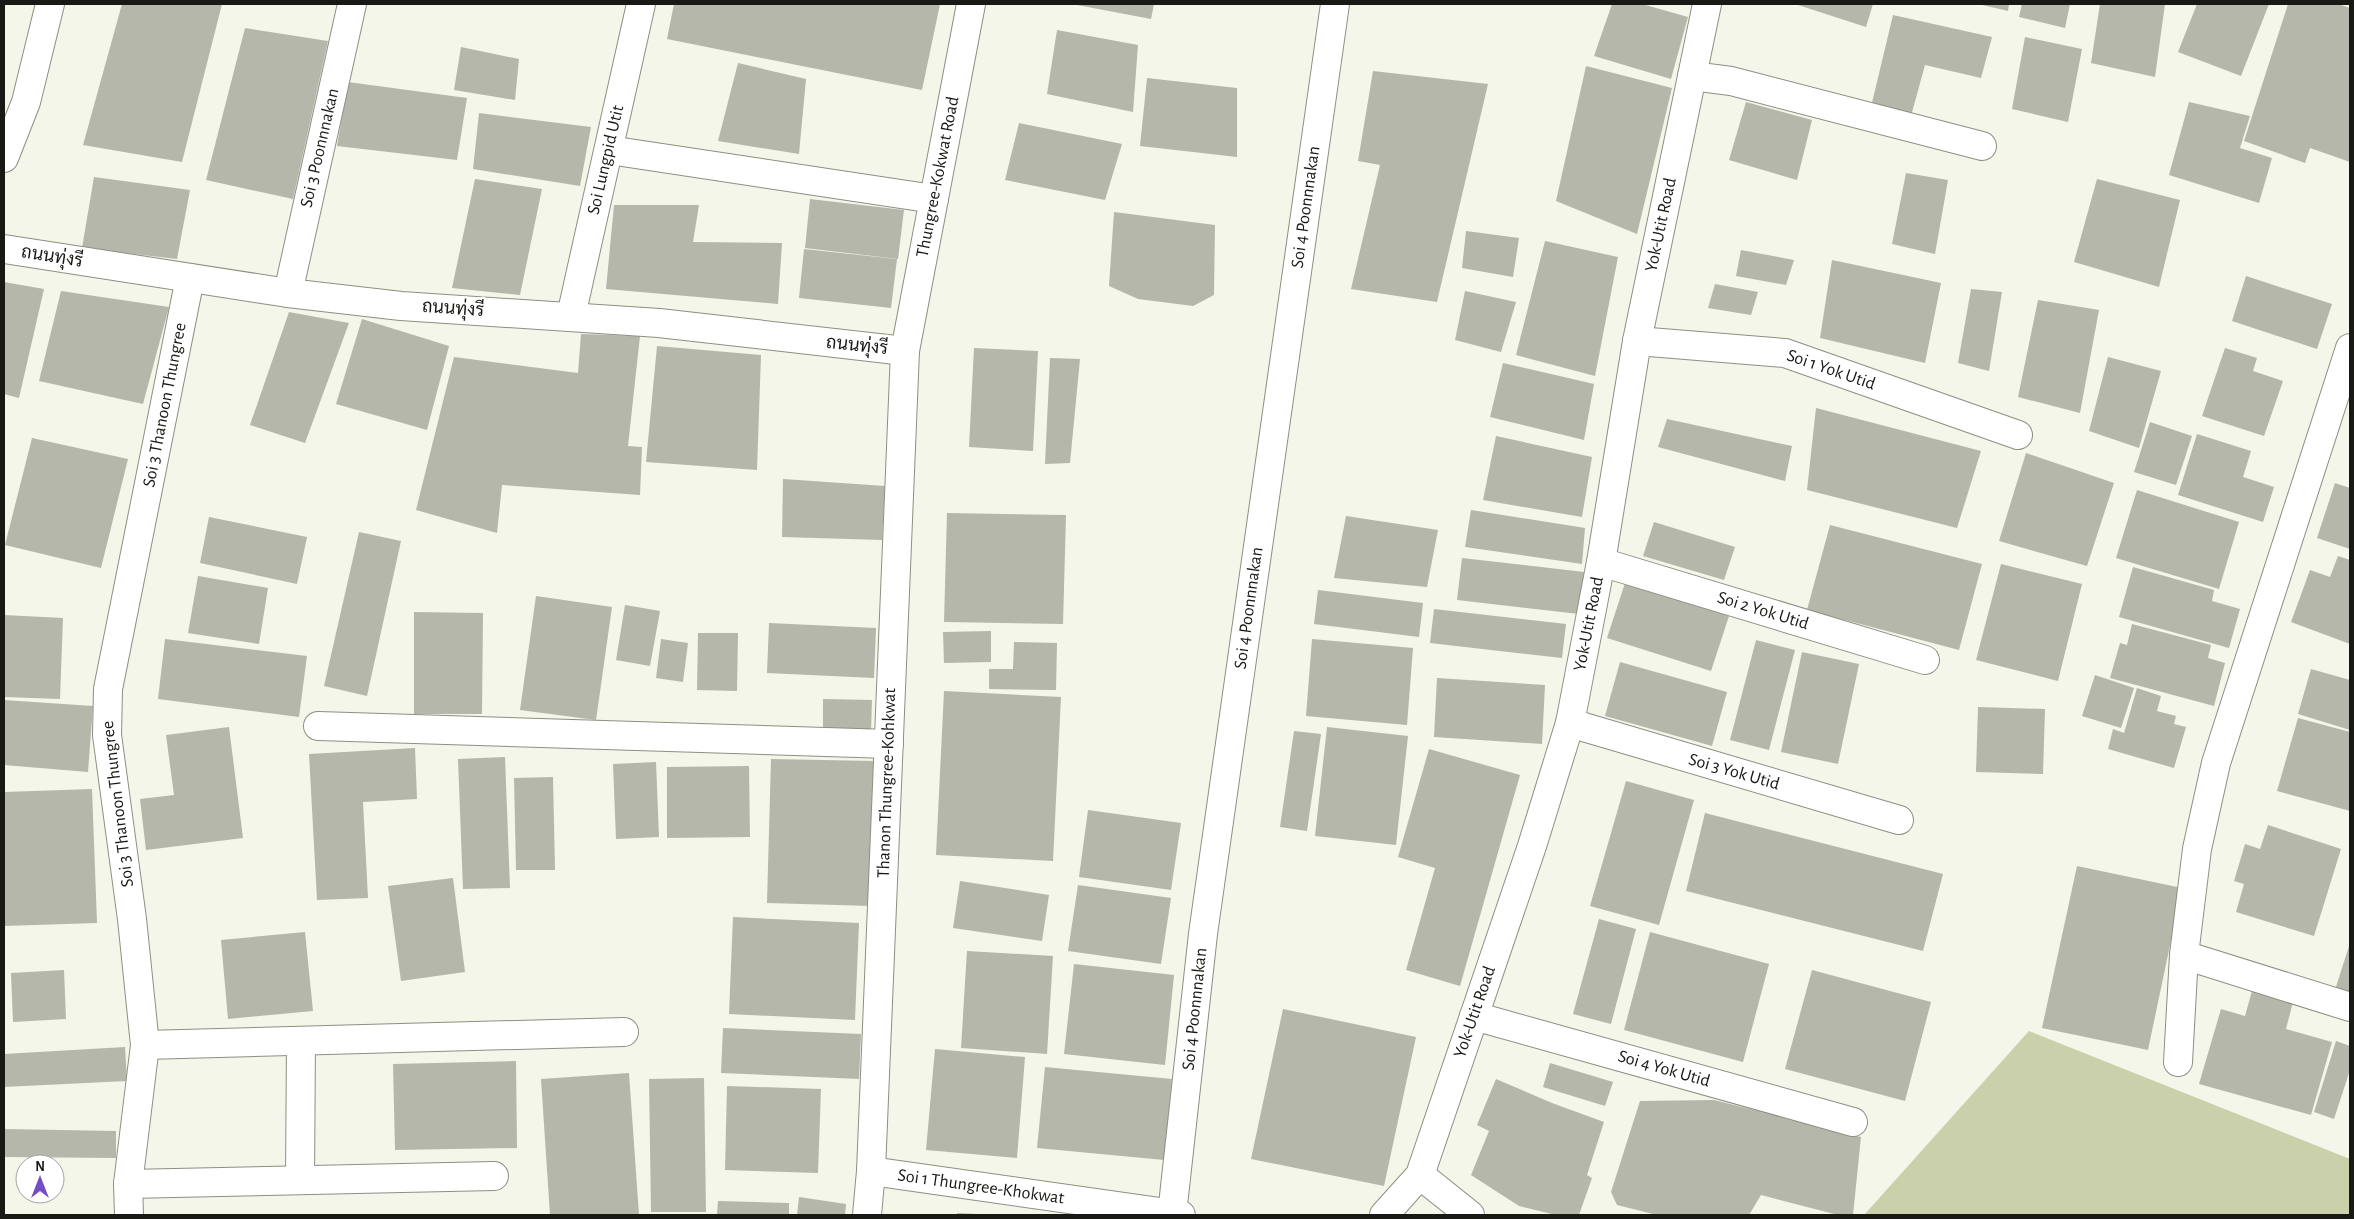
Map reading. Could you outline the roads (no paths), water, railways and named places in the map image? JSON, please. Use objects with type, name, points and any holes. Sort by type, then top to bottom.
[{"type":"street","points":[[4,158],[26,102],[50,4]]},
{"type":"street","name":"Soi 3 Poonnnakan","points":[[288,293],[352,4]]},
{"type":"street","name":"Soi Lungpid Utit","points":[[572,316],[641,4]]},
{"type":"street","name":"Thungree-Kokwat Road","points":[[905,351],[971,4]]},
{"type":"street","name":"Soi 4 Poonnnakan","points":[[1177,1214],[1203,934],[1335,4]]},
{"type":"street","name":"Yok-Utit Road","points":[[1384,1215],[1420,1176],[1532,846],[1570,723],[1600,562],[1637,341],[1707,4]]},
{"type":"street","points":[[1692,76],[1731,82],[1982,146]]},
{"type":"street","points":[[609,150],[934,199]]},
{"type":"street","name":"ถนนทุ่งรี","points":[[4,249],[288,293],[401,306],[659,323],[905,351]]},
{"type":"street","name":"Soi 3 Thanoon Thungree","points":[[129,1215],[128,1184],[145,1045],[132,919],[110,771],[107,735],[108,689],[190,278]]},
{"type":"street","name":"Soi 1 Yok Utid","points":[[1637,341],[1785,353],[2018,435]]},
{"type":"street","points":[[2178,1062],[2184,955],[2197,849],[2216,763],[2350,348]]},
{"type":"street","name":"Thanon Thungree-Kohkwat","points":[[867,1215],[871,1171],[905,351]]},
{"type":"street","name":"Soi 2 Yok Utid","points":[[1600,562],[1924,660]]},
{"type":"street","name":"Soi 3 Yok Utid","points":[[1570,723],[1899,820]]},
{"type":"street","points":[[318,726],[889,744]]},
{"type":"street","points":[[2184,955],[2350,1007]]},
{"type":"street","name":"Soi 4 Yok Utid","points":[[1474,1016],[1853,1122]]},
{"type":"street","points":[[145,1045],[624,1032]]},
{"type":"street","points":[[300,1180],[301,1041]]},
{"type":"street","name":"Soi 1 Thungree-Khokwat","points":[[871,1171],[1177,1214]]},
{"type":"street","points":[[128,1184],[494,1176]]},
{"type":"street","points":[[1420,1176],[1470,1215]]}]
